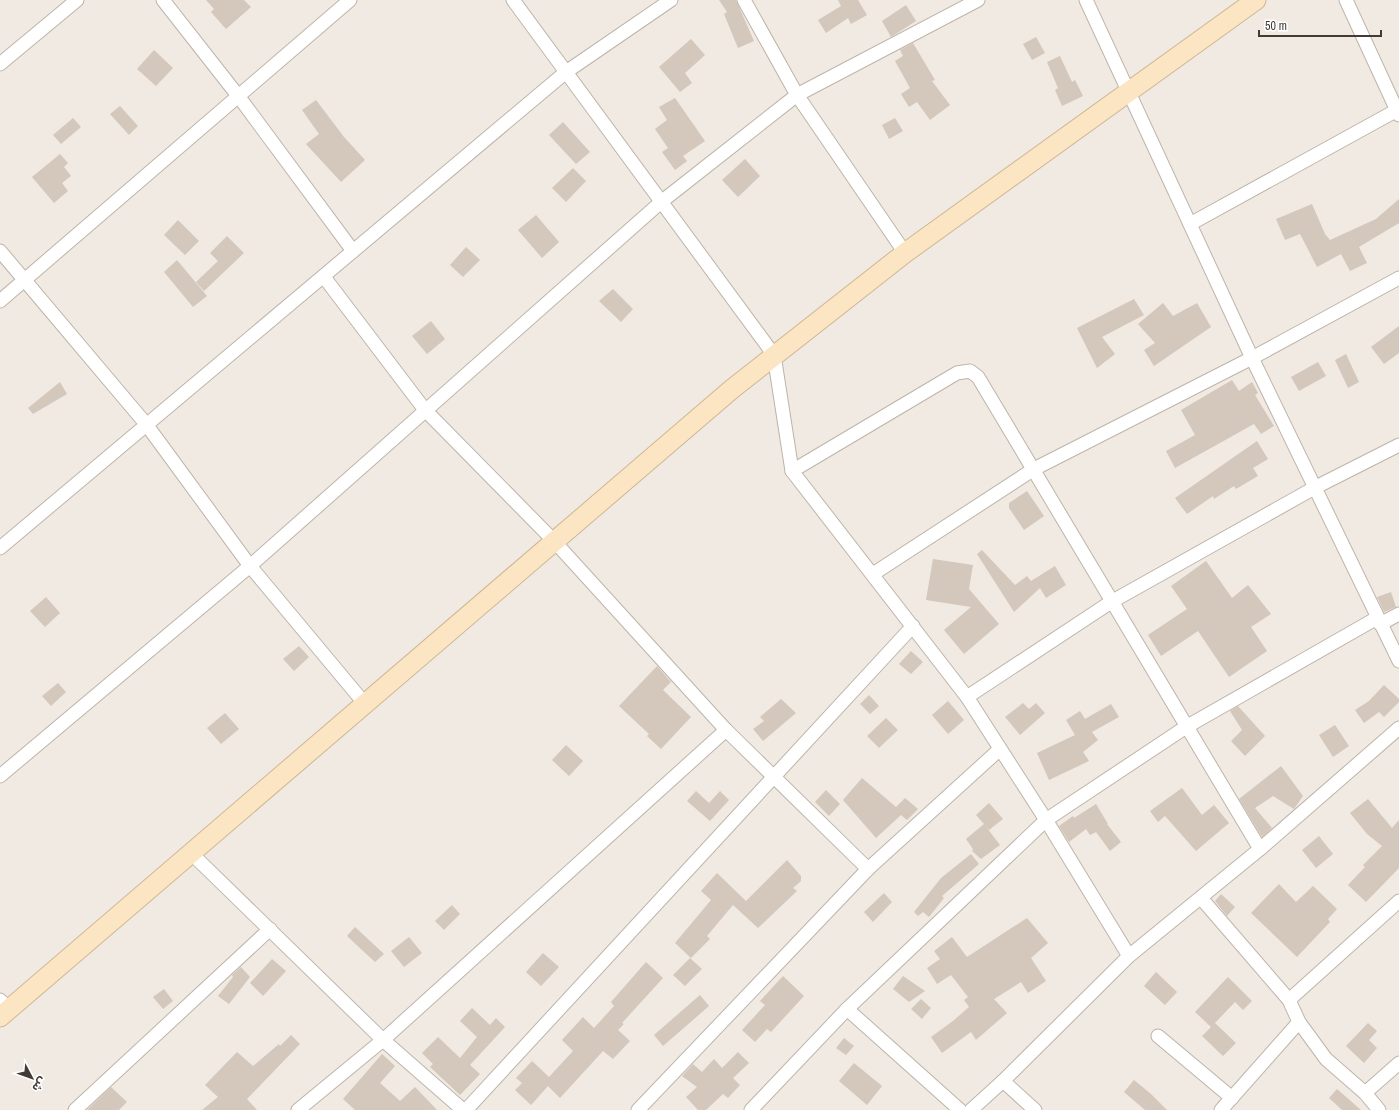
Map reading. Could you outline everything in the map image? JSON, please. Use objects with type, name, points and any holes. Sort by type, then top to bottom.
[{"type":"street","points":[[0,64],[76,0]]},
{"type":"street","points":[[163,0],[240,97],[353,251]]},
{"type":"street","points":[[0,301],[240,97],[350,0]]},
{"type":"street","points":[[513,0],[774,355],[792,471],[967,697],[1046,820],[1129,956]]},
{"type":"street","points":[[0,548],[566,72],[671,0]]},
{"type":"street","points":[[744,0],[797,95],[905,253]]},
{"type":"street","points":[[0,776],[250,566],[661,202],[797,95],[978,0]]},
{"type":"street","points":[[1086,0],[1252,358],[1316,486],[1378,621],[1399,661]]},
{"type":"street","points":[[3,1009],[191,853],[554,541],[774,355],[905,253],[1256,0]]},
{"type":"street","points":[[1190,224],[1398,112],[1346,0]]},
{"type":"street","points":[[0,251],[146,424],[250,566],[365,704]]},
{"type":"street","points":[[324,277],[425,410],[554,541],[726,730],[868,869]]},
{"type":"street","points":[[873,574],[1034,470],[1252,358],[1399,278]]},
{"type":"street","points":[[792,471],[957,373],[970,371],[978,377],[1111,602],[1260,849]]},
{"type":"street","points":[[967,697],[1111,602],[1316,486],[1399,445]]},
{"type":"street","points":[[751,1110],[847,1009],[1046,820],[1186,727],[1378,621],[1399,614]]},
{"type":"street","points":[[466,1110],[913,626]]},
{"type":"street","points":[[971,1110],[1003,1081],[1129,956],[1260,849],[1399,728]]},
{"type":"street","points":[[298,1110],[383,1040],[726,730]]},
{"type":"street","points":[[638,1110],[868,869],[1000,749]]},
{"type":"street","points":[[191,853],[383,1040],[462,1110]]},
{"type":"street","points":[[1201,898],[1289,1000],[1299,1022],[1326,1058],[1366,1094],[1379,1110]]},
{"type":"street","points":[[1289,1000],[1399,902]]},
{"type":"street","points":[[75,1110],[270,929]]},
{"type":"street","points":[[847,1009],[960,1110]]},
{"type":"street","points":[[1221,1110],[1299,1022]]},
{"type":"street","points":[[1158,1036],[1232,1098]]},
{"type":"street","points":[[1366,1094],[1399,1064]]},
{"type":"street","points":[[1003,1081],[1035,1110]]},
{"type":"building","points":[[206,0],[244,0],[251,7],[226,29],[211,12],[214,9]]},
{"type":"building","points":[[719,0],[736,0],[754,41],[738,48],[724,14],[727,12]]},
{"type":"building","points":[[838,0],[858,0],[867,15],[851,24],[848,18],[826,33],[818,20],[841,6]]},
{"type":"building","points":[[906,5],[916,21],[891,37],[882,21]]},
{"type":"building","points":[[1036,37],[1045,53],[1032,60],[1023,44]]},
{"type":"building","points":[[691,39],[705,55],[685,73],[692,83],[680,92],[659,67]]},
{"type":"building","points":[[913,43],[935,80],[932,81],[950,105],[930,120],[917,102],[909,107],[901,94],[910,88],[895,61],[903,56],[900,50]]},
{"type":"building","points":[[154,50],[173,68],[156,86],[137,69]]},
{"type":"building","points":[[1060,56],[1072,82],[1075,80],[1083,96],[1062,106],[1055,90],[1058,88],[1047,62]]},
{"type":"building","points":[[675,98],[705,141],[683,156],[687,161],[675,170],[662,152],[668,148],[655,129],[667,120],[659,107]]},
{"type":"building","points":[[316,100],[344,137],[365,160],[341,182],[306,144],[319,134],[302,110]]},
{"type":"building","points":[[120,106],[138,126],[129,135],[110,114]]},
{"type":"building","points":[[73,118],[81,127],[61,144],[53,135]]},
{"type":"building","points":[[895,118],[903,131],[889,139],[882,125]]},
{"type":"building","points":[[563,122],[590,152],[576,164],[549,135]]},
{"type":"building","points":[[60,154],[68,163],[64,167],[71,176],[62,183],[68,191],[54,203],[32,177]]},
{"type":"building","points":[[745,159],[760,176],[738,197],[722,180]]},
{"type":"building","points":[[573,168],[586,181],[566,202],[552,188]]},
{"type":"building","points":[[1399,199],[1399,223],[1359,247],[1367,263],[1350,271],[1341,254],[1317,267],[1300,234],[1285,240],[1276,219],[1312,204],[1325,234],[1330,240],[1376,219]]},
{"type":"building","points":[[536,215],[559,242],[542,258],[518,230]]},
{"type":"building","points":[[178,220],[199,241],[185,255],[164,235]]},
{"type":"building","points":[[227,236],[244,253],[204,291],[196,282],[218,261],[210,253]]},
{"type":"building","points":[[466,247],[480,260],[463,277],[450,265]]},
{"type":"building","points":[[177,260],[207,296],[193,307],[164,272]]},
{"type":"building","points":[[613,289],[633,309],[621,322],[599,301]]},
{"type":"building","points":[[1134,299],[1144,315],[1102,337],[1115,354],[1097,368],[1077,328]]},
{"type":"building","points":[[1163,303],[1173,316],[1197,303],[1211,327],[1154,366],[1144,350],[1155,343],[1138,324]]},
{"type":"building","points":[[431,321],[445,339],[427,354],[412,336]]},
{"type":"building","points":[[1399,326],[1399,353],[1384,364],[1371,347]]},
{"type":"building","points":[[1346,354],[1359,382],[1348,388],[1335,360]]},
{"type":"building","points":[[1318,362],[1326,376],[1299,391],[1291,377]]},
{"type":"building","points":[[1232,380],[1239,391],[1252,382],[1258,393],[1255,395],[1274,426],[1261,434],[1254,424],[1175,468],[1166,451],[1195,435],[1181,410]]},
{"type":"building","points":[[60,382],[67,394],[33,414],[28,408]]},
{"type":"building","points":[[1257,441],[1268,459],[1253,468],[1258,476],[1236,489],[1234,486],[1214,499],[1213,496],[1187,514],[1175,498]]},
{"type":"building","points":[[1027,491],[1044,516],[1024,530],[1009,508],[1009,503]]},
{"type":"building","points":[[982,550],[1015,585],[1027,576],[1031,581],[1055,566],[1066,585],[1046,598],[1040,588],[1014,612],[977,554]]},
{"type":"building","points":[[933,559],[973,565],[969,589],[999,624],[964,654],[944,630],[971,607],[926,600]]},
{"type":"building","points":[[1206,561],[1232,598],[1248,585],[1271,614],[1251,627],[1267,651],[1229,677],[1198,631],[1161,656],[1148,635],[1187,609],[1171,586]]},
{"type":"building","points":[[1391,592],[1396,607],[1384,612],[1377,597]]},
{"type":"building","points":[[46,597],[60,613],[45,627],[30,611]]},
{"type":"building","points":[[299,646],[309,657],[294,671],[283,659]]},
{"type":"building","points":[[911,651],[923,662],[911,674],[899,664]]},
{"type":"building","points":[[657,666],[671,682],[663,690],[691,717],[661,749],[647,736],[649,734],[619,706]]},
{"type":"building","points":[[58,683],[66,692],[51,706],[42,696]]},
{"type":"building","points":[[1384,685],[1399,699],[1399,702],[1384,717],[1379,712],[1364,723],[1355,710],[1369,701]]},
{"type":"building","points":[[869,695],[879,706],[870,714],[860,704]]},
{"type":"building","points":[[781,699],[796,713],[763,741],[753,729],[764,721],[760,717]]},
{"type":"building","points":[[948,701],[964,720],[948,734],[932,715]]},
{"type":"building","points":[[1023,703],[1029,709],[1036,703],[1045,713],[1020,735],[1005,717]]},
{"type":"building","points":[[1111,704],[1119,717],[1092,732],[1098,740],[1083,752],[1089,761],[1049,780],[1037,753],[1075,735],[1066,720],[1080,711],[1085,719]]},
{"type":"building","points":[[1238,706],[1265,736],[1245,756],[1231,741],[1242,730],[1230,711]]},
{"type":"building","points":[[225,713],[239,729],[221,744],[207,728]]},
{"type":"building","points":[[886,718],[898,730],[879,748],[867,736]]},
{"type":"building","points":[[1335,725],[1349,746],[1333,757],[1319,735]]},
{"type":"building","points":[[566,745],[583,761],[569,776],[552,760]]},
{"type":"building","points":[[1281,766],[1303,796],[1294,809],[1273,796],[1255,808],[1272,828],[1262,837],[1239,799]]},
{"type":"building","points":[[862,778],[896,807],[905,798],[918,809],[907,820],[901,815],[876,838],[843,800]]},
{"type":"building","points":[[1182,788],[1202,815],[1214,805],[1229,823],[1196,851],[1165,816],[1158,822],[1150,811]]},
{"type":"building","points":[[826,790],[840,804],[829,816],[815,802]]},
{"type":"building","points":[[696,791],[709,803],[720,791],[729,800],[710,821],[687,801]]},
{"type":"building","points":[[1368,799],[1392,828],[1399,820],[1399,868],[1366,902],[1348,885],[1365,867],[1363,865],[1382,846],[1367,834],[1350,813]]},
{"type":"building","points":[[989,803],[1003,819],[989,830],[976,815]]},
{"type":"building","points":[[1096,804],[1107,824],[1121,842],[1110,851],[1096,832],[1090,835],[1086,829],[1069,842],[1059,826],[1073,816],[1074,818]]},
{"type":"building","points":[[984,824],[1000,845],[981,859],[972,851],[973,849],[966,839]]},
{"type":"building","points":[[1319,836],[1333,854],[1316,868],[1302,850]]},
{"type":"building","points":[[971,854],[979,864],[942,896],[944,898],[929,917],[923,912],[918,916],[914,912],[941,878]]},
{"type":"building","points":[[787,860],[801,876],[801,881],[793,888],[797,891],[758,928],[733,905],[707,936],[710,939],[691,958],[675,943],[711,900],[701,891],[717,873],[746,901]]},
{"type":"building","points":[[1279,884],[1296,902],[1313,886],[1337,909],[1328,919],[1330,922],[1297,957],[1251,913]]},
{"type":"building","points":[[884,893],[892,902],[873,922],[864,912]]},
{"type":"building","points":[[1221,894],[1235,907],[1227,916],[1215,901]]},
{"type":"building","points":[[452,905],[460,914],[444,930],[435,921]]},
{"type":"building","points":[[1027,918],[1048,943],[1031,958],[1046,981],[1028,993],[1021,982],[994,999],[1007,1013],[976,1040],[971,1032],[942,1053],[931,1037],[969,1007],[964,1000],[968,997],[951,975],[937,984],[927,968],[940,959],[934,951],[952,937],[967,957]]},
{"type":"building","points":[[355,927],[384,954],[375,962],[347,936]]},
{"type":"building","points":[[409,937],[422,953],[404,967],[391,951]]},
{"type":"building","points":[[543,953],[559,967],[541,986],[526,972]]},
{"type":"building","points":[[690,958],[702,969],[685,986],[673,975]]},
{"type":"building","points":[[272,959],[286,971],[263,996],[250,983]]},
{"type":"building","points":[[646,962],[663,978],[622,1023],[624,1024],[618,1030],[630,1041],[613,1059],[603,1051],[560,1098],[548,1086],[531,1105],[515,1090],[522,1083],[516,1078],[532,1061],[549,1077],[573,1051],[562,1040],[583,1017],[594,1028],[614,1006],[611,1002]]},
{"type":"building","points":[[241,967],[250,977],[229,1004],[218,996],[233,977],[232,975]]},
{"type":"building","points":[[1156,972],[1177,992],[1165,1005],[1144,986]]},
{"type":"building","points":[[783,976],[804,996],[771,1032],[767,1029],[755,1042],[742,1030],[765,1005],[760,1001]]},
{"type":"building","points":[[903,976],[925,991],[909,1002],[893,989]]},
{"type":"building","points":[[1228,977],[1252,1001],[1243,1010],[1235,1002],[1213,1025],[1215,1023],[1236,1043],[1223,1056],[1202,1036],[1211,1027],[1195,1012]]},
{"type":"building","points":[[164,989],[173,1001],[163,1009],[153,997]]},
{"type":"building","points":[[700,995],[709,1006],[663,1046],[654,1035]]},
{"type":"building","points":[[921,999],[931,1008],[922,1019],[911,1009]]},
{"type":"building","points":[[472,1008],[490,1025],[496,1018],[505,1027],[470,1065],[480,1074],[460,1095],[430,1067],[433,1064],[422,1053],[438,1037],[460,1058],[477,1037],[460,1021]]},
{"type":"building","points":[[1368,1023],[1377,1031],[1369,1040],[1377,1048],[1364,1063],[1346,1046]]},
{"type":"building","points":[[291,1035],[300,1044],[247,1099],[257,1110],[202,1110],[218,1097],[205,1085],[237,1052],[253,1066],[279,1044],[280,1046]]},
{"type":"building","points":[[844,1038],[854,1046],[846,1055],[836,1048]]},
{"type":"building","points":[[738,1052],[749,1063],[733,1078],[740,1085],[728,1098],[723,1094],[706,1110],[698,1110],[686,1097],[697,1087],[682,1076],[693,1064],[702,1072],[714,1059],[722,1068]]},
{"type":"building","points":[[382,1054],[395,1066],[380,1083],[400,1101],[415,1087],[437,1110],[355,1110],[343,1099]]},
{"type":"building","points":[[854,1063],[882,1086],[867,1105],[839,1081]]},
{"type":"building","points":[[1134,1080],[1167,1110],[1145,1110],[1124,1092]]},
{"type":"building","points":[[111,1087],[127,1102],[119,1110],[87,1110]]},
{"type":"building","points":[[1337,1089],[1361,1110],[1342,1110],[1329,1098]]}]
